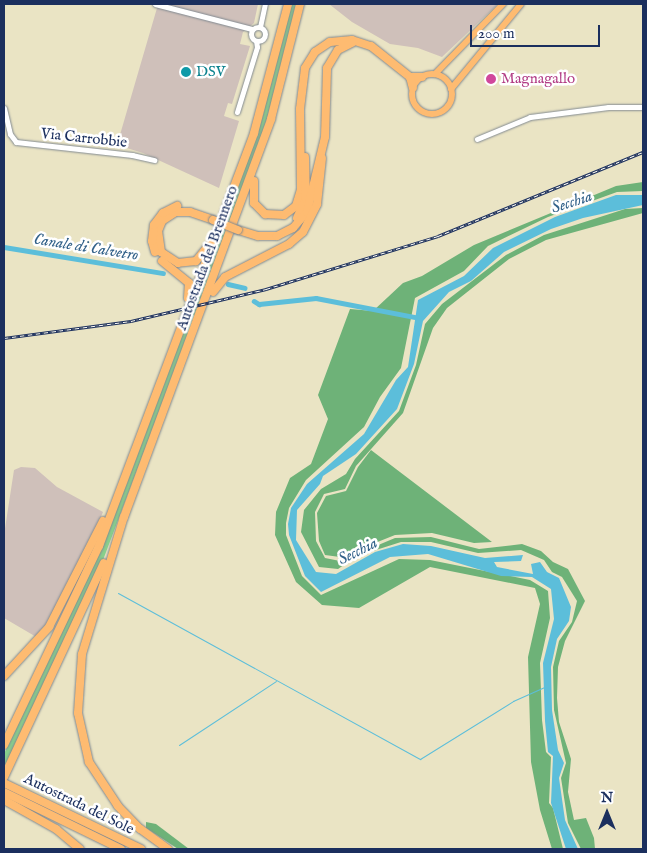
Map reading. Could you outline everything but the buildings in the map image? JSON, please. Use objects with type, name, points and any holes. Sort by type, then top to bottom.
[{"type":"highway","name":"Autostrada del Brennero","points":[[129,468],[236,184],[265,95],[288,4]]},
{"type":"highway","name":"Autostrada del Brennero","points":[[124,517],[187,352],[271,119],[300,4]]},
{"type":"highway","points":[[271,119],[252,193],[254,203],[265,214],[284,215],[298,201],[301,87],[309,59],[330,42],[352,40],[364,43],[410,77],[422,77]]},
{"type":"highway","points":[[236,184],[209,244],[199,259],[190,263],[178,263],[161,252],[158,231],[162,221],[171,213],[190,212],[214,218],[239,227],[258,236],[272,237],[298,224],[309,207],[325,136],[327,68],[342,46],[364,43]]},
{"type":"highway","points":[[410,77],[413,88]]},
{"type":"highway","points":[[239,227],[272,232],[292,223],[300,213],[306,199],[307,173],[300,135]]},
{"type":"highway","points":[[187,352],[220,282],[289,244],[307,226],[318,197],[322,152]]},
{"type":"highway","points":[[178,338],[178,327],[191,289],[182,275],[157,255],[152,241],[153,228],[160,216],[175,207],[190,206],[214,218]]},
{"type":"highway","points":[[4,676],[33,648],[60,610],[129,468]]},
{"type":"highway","points":[[4,745],[88,571],[129,468]]},
{"type":"highway","points":[[4,777],[124,517]]},
{"type":"highway","points":[[124,517],[83,646],[78,681],[79,726],[89,762],[106,792],[130,820],[168,849]]},
{"type":"highway","name":"Autostrada del Sole","points":[[4,783],[141,849]]},
{"type":"highway","name":"Autostrada del Sole","points":[[4,792],[121,849]]},
{"type":"highway","points":[[4,800],[56,829],[80,849]]},
{"type":"main road","points":[[503,4],[435,74],[422,77],[413,88],[415,104],[422,111],[431,114],[447,107],[451,89],[520,4]]},
{"type":"main road","points":[[435,74],[444,78],[451,89]]},
{"type":"street","points":[[155,4],[252,29],[260,27]]},
{"type":"street","points":[[256,41],[265,34],[260,27],[265,4]]},
{"type":"street","points":[[236,112],[257,47],[256,41],[250,35],[252,29]]},
{"type":"street","points":[[477,140],[530,117],[608,107],[643,107]]},
{"type":"street","name":"Via Carrobbie","points":[[4,108],[13,140],[154,160]]},
{"type":"shaded area","points":[[164,4],[258,4],[254,23],[243,32],[240,44],[250,46],[232,104],[228,103],[224,116],[239,121],[219,188],[143,153],[117,145],[157,8]]},
{"type":"shaded area","points":[[329,4],[498,4],[442,57],[418,48],[390,44],[352,22]]},
{"type":"shaded area","points":[[21,467],[35,468],[57,487],[103,512],[73,581],[38,638],[4,618],[4,535],[14,470]]},
{"type":"green space","points":[[290,4],[297,4],[281,73],[256,155],[97,576],[4,770],[4,754],[117,505],[221,233],[250,152]]},
{"type":"green space","points":[[643,182],[643,191],[617,192],[548,217],[488,246],[464,271],[415,298],[401,368],[380,397],[364,427],[306,480],[289,508],[286,523],[286,535],[302,576],[321,595],[399,559],[430,560],[530,580],[548,591],[550,618],[540,663],[542,720],[546,752],[551,757],[549,803],[553,808],[563,849],[552,849],[540,810],[531,762],[528,657],[540,604],[535,588],[430,567],[359,608],[322,605],[296,582],[275,535],[276,512],[290,478],[311,464],[328,419],[318,395],[350,309],[373,311],[403,283],[422,276],[474,245],[616,186]]},
{"type":"green space","points":[[643,208],[643,213],[546,240],[509,259],[447,308],[433,328],[403,413],[356,466],[345,489],[324,494],[315,512],[316,541],[325,558],[340,561],[395,538],[431,537],[479,549],[522,544],[541,551],[553,562],[568,569],[585,601],[565,641],[558,667],[557,698],[559,722],[571,759],[568,792],[574,820],[586,818],[594,838],[595,849],[581,849],[568,823],[561,778],[566,763],[554,710],[553,667],[559,641],[572,622],[577,601],[562,577],[552,572],[544,560],[521,550],[478,553],[431,542],[401,542],[357,556],[338,569],[319,567],[301,532],[304,510],[321,489],[346,474],[355,459],[399,411],[416,365],[425,324],[442,304],[506,255],[544,235],[625,209]]},
{"type":"green space","points":[[371,450],[492,542],[474,543],[432,533],[395,535],[340,557],[325,555],[319,541],[317,513],[326,496],[346,491],[358,467]]},
{"type":"green space","points":[[146,822],[156,824],[189,849],[178,849],[146,828]]},
{"type":"water","points":[[616,195],[643,195],[643,205],[583,218],[551,229],[504,252],[471,281],[449,292],[423,321],[414,364],[397,409],[356,454],[323,476],[320,484],[297,510],[296,540],[316,572],[336,574],[375,552],[403,544],[431,546],[485,558],[523,555],[521,561],[494,562],[497,567],[533,574],[531,564],[540,562],[547,572],[559,578],[571,607],[569,621],[557,639],[551,667],[552,710],[558,750],[564,763],[559,778],[565,820],[578,849],[566,849],[551,803],[553,756],[548,752],[545,721],[543,663],[554,619],[551,589],[532,577],[501,576],[428,554],[390,557],[321,592],[305,576],[289,535],[288,524],[291,508],[307,484],[364,434],[396,380],[408,367],[418,300],[464,276],[493,248],[555,217]]},
{"type":"waterway","name":"Canale di Calvetro","points":[[4,247],[163,273]]},
{"type":"waterway","name":"Canale di Calvetro","points":[[228,284],[245,288]]},
{"type":"waterway","name":"Canale di Calvetro","points":[[254,301],[259,304],[316,298],[420,318]]},
{"type":"waterway","points":[[118,593],[420,759],[513,701],[545,687]]},
{"type":"waterway","points":[[179,745],[276,681]]},
{"type":"railway","points":[[4,338],[131,321],[266,289],[438,236],[643,152]]},
{"type":"place","name":"DSV","points":[[186,72]]},
{"type":"place","name":"Magnagallo","points":[[491,79]]},
{"type":"water label","name":"Secchia","points":[[572,203]]},
{"type":"water label","name":"Secchia","points":[[358,552]]}]
